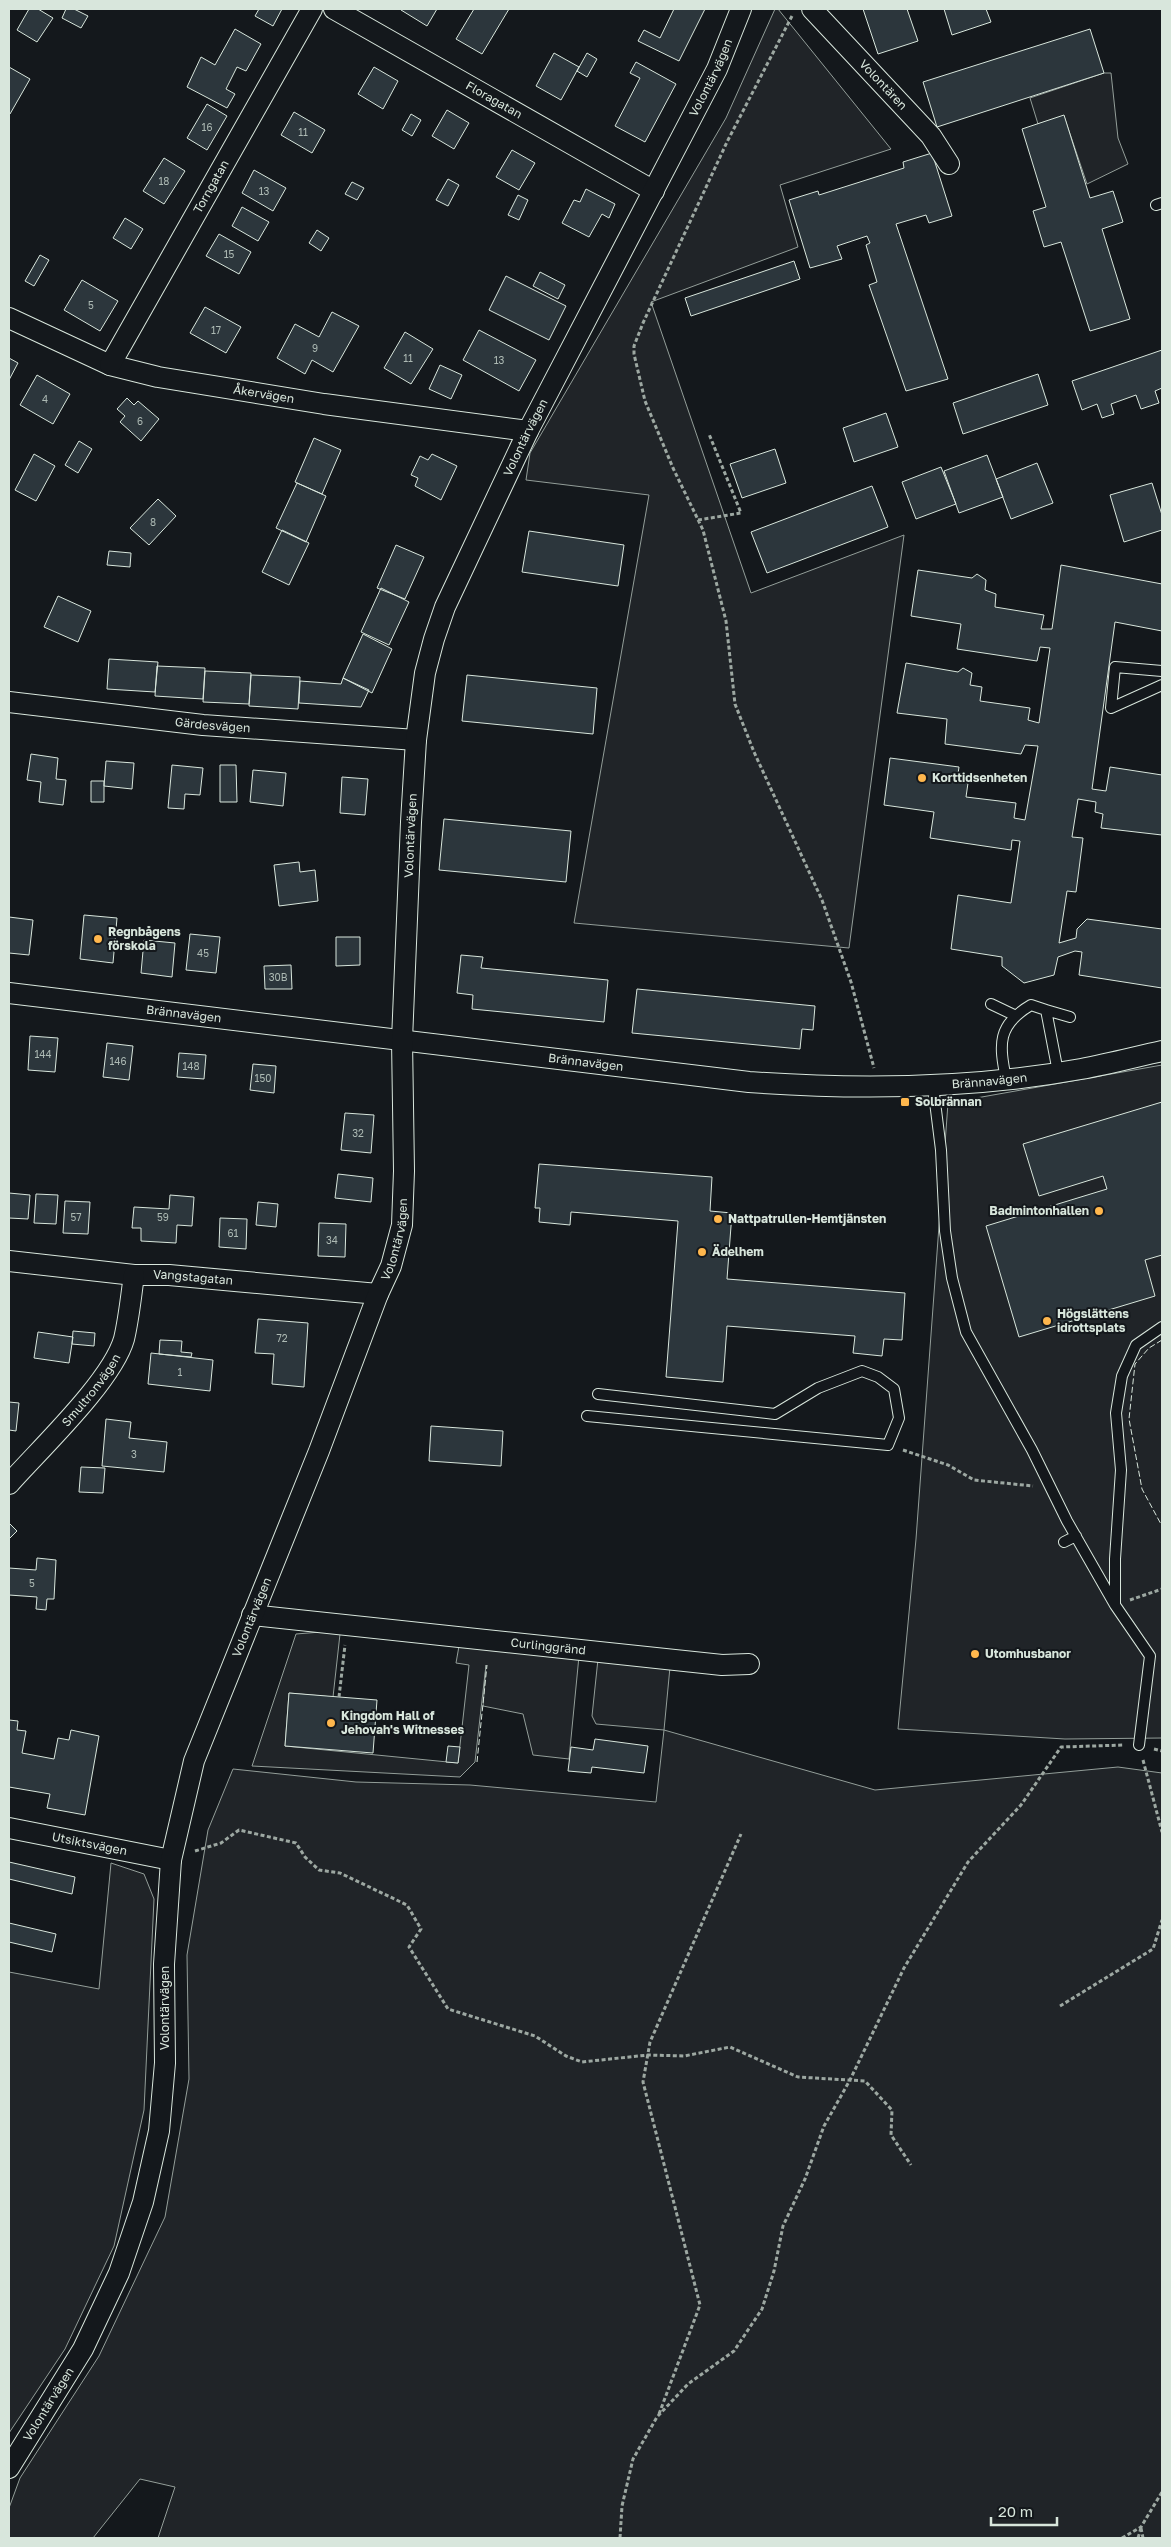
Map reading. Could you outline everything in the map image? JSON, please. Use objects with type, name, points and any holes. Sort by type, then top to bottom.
[{"type":"street","name":"Torngatan","points":[[110,365],[312,9]]},
{"type":"street","name":"Floragatan","points":[[334,9],[654,191]]},
{"type":"street","name":"Volontärvägen","points":[[9,2468],[83,2349],[119,2273],[143,2202],[159,2131],[165,2063],[164,1964],[171,1860],[194,1760],[320,1451],[378,1294],[391,1266],[402,1225],[404,1171],[402,1040],[416,740],[424,673],[445,607],[528,431],[717,69],[741,9]]},
{"type":"street","name":"Volontären","points":[[812,9],[931,136],[949,164]]},
{"type":"street","name":"Åkervägen","points":[[9,318],[110,365],[158,377],[324,404],[528,431]]},
{"type":"street","name":"Gärdesvägen","points":[[9,702],[203,725],[416,740]]},
{"type":"street","name":"Brännavägen","points":[[9,993],[749,1082],[820,1087],[933,1086],[1006,1079],[1080,1069],[1162,1050]]},
{"type":"street","name":"Vangstagatan","points":[[9,1261],[134,1275],[169,1276],[378,1294]]},
{"type":"street","name":"Smultronvägen","points":[[9,1484],[92,1392],[114,1360],[124,1339],[134,1275]]},
{"type":"street","name":"Curlinggränd","points":[[252,1615],[722,1665],[748,1664]]},
{"type":"street","name":"Utsiktsvägen","points":[[9,1828],[171,1860]]},
{"type":"lane","points":[[1162,671],[1115,668],[1111,708],[1162,685]]},
{"type":"lane","points":[[991,1004],[1014,1015]]},
{"type":"lane","points":[[1006,1079],[1002,1057],[1004,1032],[1014,1015],[1031,1005],[1070,1017]]},
{"type":"lane","points":[[1046,1010],[1058,1072]]},
{"type":"lane","points":[[933,1086],[940,1150],[945,1231],[952,1278],[966,1332],[1115,1605],[1150,1656],[1139,1745]]},
{"type":"lane","points":[[1115,1605],[1115,1560],[1121,1470],[1116,1413],[1122,1376],[1136,1345],[1162,1327]]},
{"type":"lane","points":[[587,1416],[888,1445],[899,1418],[894,1389],[878,1377],[862,1371],[818,1388],[775,1414],[598,1394]]},
{"type":"lane","points":[[1064,1542],[1076,1536]]},
{"type":"path","points":[[796,9],[727,142],[634,346],[645,401],[673,468],[703,530],[726,621],[735,704],[754,752],[822,900],[851,982],[875,1070],[865,1071]]},
{"type":"path","points":[[698,520],[741,513],[709,434]]},
{"type":"path","points":[[888,1445],[948,1465],[974,1480],[1051,1487]]},
{"type":"path","points":[[1115,1605],[1162,1589]]},
{"type":"path","points":[[339,1697],[347,1625]]},
{"type":"path","points":[[1139,1745],[1162,1832]]},
{"type":"path","points":[[658,2417],[688,2384],[734,2351],[762,2309],[774,2271],[783,2226],[805,2179],[824,2126],[850,2080],[904,1968],[968,1862],[1021,1805],[1061,1747],[1139,1745],[1162,1751]]},
{"type":"path","points":[[171,1860],[222,1843],[239,1830],[296,1843],[305,1857],[319,1870],[340,1873],[408,1905],[421,1928],[409,1947],[448,2009],[535,2036],[566,2056],[582,2062],[648,2055],[684,2056],[730,2047],[798,2076],[865,2081],[892,2110],[891,2134],[911,2165]]},
{"type":"path","points":[[620,2538],[622,2506],[633,2459],[658,2417],[700,2305],[643,2082],[650,2042],[741,1834]]},
{"type":"path","points":[[1060,2006],[1153,1949],[1162,1920]]},
{"type":"path","points":[[1138,2538],[1141,2527],[1162,2492]]},
{"type":"path","points":[[1122,2538],[1141,2527]]},
{"type":"path","points":[[1141,2527],[1143,2538]]},
{"type":"shaded area","points":[[775,9],[778,9],[891,149],[780,185],[798,247],[651,302],[751,593],[904,535],[849,948],[574,923],[649,495],[526,480],[530,453],[726,118]]},
{"type":"shaded area","points":[[1104,73],[1111,73],[1118,138],[1128,164],[1087,184],[1064,116],[1038,124],[1030,98]]},
{"type":"shaded area","name":"Högslättens idrottsplats","points":[[1162,1065],[1162,1738],[1065,1739],[898,1729],[916,1539],[948,1103]]},
{"type":"shaded area","points":[[321,1632],[340,1634],[333,1697],[289,1693],[285,1746],[458,1763],[469,1665],[456,1663],[459,1646],[579,1656],[569,1759],[533,1755],[523,1714],[483,1706],[486,1665],[475,1762],[460,1777],[252,1766],[296,1634]]},
{"type":"shaded area","points":[[598,1659],[670,1667],[664,1730],[596,1724],[592,1716]]},
{"type":"shaded area","points":[[664,1730],[875,1790],[1118,1767],[1162,1773],[1162,2538],[158,2538],[175,2487],[140,2479],[93,2538],[9,2538],[9,2508],[20,2478],[99,2356],[165,2217],[189,2079],[187,1955],[208,1830],[233,1769],[356,1782],[470,1785],[656,1802]]},
{"type":"shaded area","points":[[111,1863],[144,1874],[154,1899],[144,2110],[114,2246],[65,2349],[9,2433],[9,1972],[99,1989]]},
{"type":"building","points":[[29,9],[38,9],[53,18],[37,42],[17,30]]},
{"type":"building","points":[[66,9],[74,9],[88,16],[81,28],[62,18]]},
{"type":"building","points":[[259,9],[282,9],[273,26],[255,16]]},
{"type":"building","points":[[402,9],[437,9],[427,26]]},
{"type":"building","points":[[474,9],[509,9],[482,54],[456,39]]},
{"type":"building","points":[[674,9],[705,9],[679,61],[638,41],[644,30],[660,38]]},
{"type":"building","points":[[863,9],[907,9],[918,41],[878,54]]},
{"type":"building","points":[[944,9],[986,9],[991,22],[952,35]]},
{"type":"building","points":[[235,29],[261,44],[246,71],[237,67],[226,89],[235,94],[227,108],[187,87],[201,57],[215,65]]},
{"type":"building","points":[[1090,29],[1104,73],[937,127],[923,82]]},
{"type":"building","points":[[554,53],[579,67],[561,100],[536,86]]},
{"type":"building","points":[[587,53],[597,59],[587,77],[577,71]]},
{"type":"building","points":[[636,62],[676,84],[645,142],[615,126],[640,78],[630,73]]},
{"type":"building","points":[[9,67],[30,79],[10,114],[9,113]]},
{"type":"building","points":[[374,67],[398,81],[383,109],[358,94]]},
{"type":"building","points":[[207,104],[227,116],[207,150],[187,138]]},
{"type":"building","points":[[447,110],[469,123],[454,149],[432,136]]},
{"type":"building","points":[[294,112],[325,130],[312,153],[281,135]]},
{"type":"building","points":[[411,114],[421,120],[412,136],[402,130]]},
{"type":"building","points":[[1064,115],[1090,198],[1113,191],[1123,222],[1102,229],[1130,319],[1090,331],[1061,242],[1044,247],[1033,211],[1046,207],[1022,129]]},
{"type":"building","points":[[512,150],[535,163],[519,190],[496,177]]},
{"type":"building","points":[[932,153],[952,216],[929,223],[926,215],[896,224],[948,379],[906,391],[869,285],[877,282],[866,245],[870,243],[867,236],[837,246],[842,259],[810,268],[789,200],[818,191],[819,195],[904,168],[903,162]]},
{"type":"building","points":[[164,158],[185,171],[164,204],[143,191]]},
{"type":"building","points":[[254,170],[286,188],[273,211],[242,193]]},
{"type":"building","points":[[448,179],[459,185],[448,206],[436,200]]},
{"type":"building","points":[[352,182],[364,188],[357,200],[345,194]]},
{"type":"building","points":[[586,189],[615,204],[609,218],[602,214],[589,237],[562,223],[574,200],[580,202]]},
{"type":"building","points":[[518,195],[528,200],[519,220],[508,215]]},
{"type":"building","points":[[242,207],[269,222],[258,241],[232,226]]},
{"type":"building","points":[[125,218],[143,229],[131,249],[113,238]]},
{"type":"building","points":[[317,230],[329,238],[321,251],[309,243]]},
{"type":"building","points":[[219,234],[251,252],[239,274],[206,256]]},
{"type":"building","points":[[40,255],[49,260],[34,286],[25,281]]},
{"type":"building","points":[[794,261],[800,279],[691,316],[685,298]]},
{"type":"building","points":[[540,272],[565,285],[558,299],[533,286]]},
{"type":"building","points":[[506,276],[566,306],[549,340],[489,310]]},
{"type":"building","points":[[82,280],[118,301],[100,331],[64,310]]},
{"type":"building","points":[[205,307],[241,327],[226,353],[190,333]]},
{"type":"building","points":[[332,312],[359,326],[333,372],[312,360],[305,374],[277,358],[295,324],[319,337]]},
{"type":"building","points":[[479,330],[536,360],[519,391],[463,360]]},
{"type":"building","points":[[405,332],[433,349],[411,384],[384,368]]},
{"type":"building","points":[[1162,350],[1162,388],[1155,391],[1159,403],[1141,409],[1136,395],[1111,404],[1114,414],[1102,418],[1097,404],[1082,410],[1072,381]]},
{"type":"building","points":[[9,358],[18,363],[9,380]]},
{"type":"building","points":[[440,365],[462,375],[451,399],[429,389]]},
{"type":"building","points":[[1038,374],[1048,405],[963,434],[953,403]]},
{"type":"building","points":[[37,375],[70,394],[53,424],[20,405]]},
{"type":"building","points":[[127,398],[134,405],[138,401],[159,419],[141,441],[120,422],[125,416],[117,409]]},
{"type":"building","points":[[886,413],[898,447],[854,462],[843,428]]},
{"type":"building","points":[[314,438],[341,450],[322,494],[295,482]]},
{"type":"building","points":[[79,441],[92,449],[78,473],[65,465]]},
{"type":"building","points":[[775,449],[786,483],[742,498],[730,464]]},
{"type":"building","points":[[34,454],[55,466],[36,501],[15,490]]},
{"type":"building","points":[[432,454],[457,466],[441,500],[415,486],[418,478],[411,475],[420,456],[428,460]]},
{"type":"building","points":[[987,455],[1003,497],[959,513],[944,471]]},
{"type":"building","points":[[1037,463],[1053,503],[1011,519],[996,479]]},
{"type":"building","points":[[941,467],[956,504],[916,519],[902,482]]},
{"type":"building","points":[[297,483],[326,496],[306,542],[276,528]]},
{"type":"building","points":[[1152,483],[1162,515],[1162,530],[1124,542],[1110,495]]},
{"type":"building","points":[[872,486],[888,527],[767,573],[751,532]]},
{"type":"building","points":[[158,499],[176,516],[149,545],[130,528]]},
{"type":"building","points":[[282,530],[309,543],[289,585],[262,572]]},
{"type":"building","points":[[529,531],[624,545],[618,586],[522,572]]},
{"type":"building","points":[[396,545],[424,557],[405,599],[377,588]]},
{"type":"building","points":[[109,551],[131,553],[130,567],[107,565]]},
{"type":"building","name":"Korttidsenheten","points":[[1061,565],[1162,584],[1162,631],[1115,622],[1092,789],[1106,791],[1110,767],[1162,775],[1162,835],[1101,828],[1103,814],[1095,812],[1096,802],[1078,799],[1072,837],[1083,838],[1076,892],[1067,891],[1059,943],[1076,938],[1077,929],[1087,919],[1162,929],[1162,988],[1079,975],[1082,952],[1075,951],[1058,957],[1054,975],[1024,983],[1002,966],[1002,957],[951,949],[958,895],[1011,903],[1020,841],[1012,840],[1011,850],[930,838],[934,812],[884,805],[890,758],[959,767],[957,781],[968,783],[966,797],[1016,803],[1014,818],[1025,820],[1038,746],[1025,745],[1021,754],[945,744],[947,719],[897,713],[906,663],[958,672],[963,668],[972,673],[970,685],[982,687],[980,701],[1030,708],[1028,720],[1039,723],[1050,648],[1040,647],[1037,661],[957,649],[961,624],[911,616],[918,570],[972,578],[977,574],[986,580],[985,590],[996,594],[995,607],[1044,615],[1041,629],[1052,629]]},
{"type":"building","points":[[381,588],[409,602],[389,645],[361,632]]},
{"type":"building","points":[[58,596],[91,611],[78,642],[44,627]]},
{"type":"building","points":[[363,634],[392,649],[372,693],[343,678]]},
{"type":"building","points":[[109,659],[158,662],[155,692],[107,689]]},
{"type":"building","points":[[157,666],[205,668],[203,699],[155,696]]},
{"type":"building","points":[[205,671],[251,673],[249,704],[203,702]]},
{"type":"building","points":[[251,675],[300,677],[298,709],[249,706]]},
{"type":"building","points":[[467,675],[597,688],[593,734],[462,721]]},
{"type":"building","points":[[343,678],[369,690],[361,707],[299,703],[300,681],[341,684]]},
{"type":"building","points":[[31,754],[58,758],[56,779],[66,780],[63,805],[39,802],[41,782],[27,780]]},
{"type":"building","points":[[106,761],[134,763],[132,789],[104,786]]},
{"type":"building","points":[[172,765],[203,768],[200,795],[185,794],[184,809],[168,808]]},
{"type":"building","points":[[220,765],[236,765],[237,802],[220,802]]},
{"type":"building","points":[[253,770],[286,773],[283,806],[250,802]]},
{"type":"building","points":[[342,777],[368,779],[365,815],[340,813]]},
{"type":"building","points":[[91,781],[104,781],[104,802],[91,802]]},
{"type":"building","points":[[444,819],[571,831],[566,882],[439,870]]},
{"type":"building","points":[[299,862],[300,872],[315,870],[318,901],[279,906],[274,865]]},
{"type":"building","name":"Regnbågens förskola","points":[[84,915],[117,918],[113,963],[80,959]]},
{"type":"building","points":[[9,917],[33,920],[29,955],[9,953]]},
{"type":"building","points":[[190,934],[220,937],[216,973],[186,970]]},
{"type":"building","points":[[336,937],[360,937],[360,965],[336,966]]},
{"type":"building","points":[[144,940],[175,943],[172,977],[141,973]]},
{"type":"building","points":[[461,955],[483,957],[481,968],[608,980],[604,1022],[472,1009],[473,995],[457,993]]},
{"type":"building","points":[[291,965],[292,989],[265,989],[264,966]]},
{"type":"building","points":[[637,989],[815,1006],[813,1030],[802,1029],[800,1049],[632,1033]]},
{"type":"building","points":[[30,1036],[58,1038],[55,1072],[28,1070]]},
{"type":"building","points":[[107,1043],[133,1046],[129,1080],[103,1077]]},
{"type":"building","points":[[179,1053],[206,1055],[204,1079],[177,1077]]},
{"type":"building","points":[[253,1064],[276,1066],[274,1093],[250,1090]]},
{"type":"building","name":"Badmintonhallen","points":[[1162,1102],[1162,1255],[1145,1260],[1155,1296],[1019,1337],[986,1226],[1107,1189],[1103,1176],[1039,1196],[1023,1144]]},
{"type":"building","points":[[345,1113],[374,1115],[371,1153],[341,1150]]},
{"type":"building","name":"Ädelhem","points":[[539,1164],[712,1177],[710,1211],[732,1213],[727,1279],[905,1293],[902,1340],[884,1339],[882,1356],[853,1353],[855,1336],[727,1326],[723,1382],[666,1377],[678,1221],[571,1212],[570,1225],[539,1222],[540,1208],[535,1208]]},
{"type":"building","points":[[338,1174],[373,1178],[371,1202],[335,1198]]},
{"type":"building","points":[[9,1193],[30,1195],[28,1219],[9,1218]]},
{"type":"building","points":[[36,1194],[58,1195],[56,1224],[34,1223]]},
{"type":"building","points":[[170,1195],[194,1197],[192,1226],[177,1225],[176,1243],[141,1241],[141,1228],[132,1228],[134,1207],[169,1209]]},
{"type":"building","points":[[65,1201],[90,1202],[88,1234],[63,1233]]},
{"type":"building","points":[[258,1202],[278,1204],[276,1227],[256,1225]]},
{"type":"building","points":[[220,1218],[247,1219],[246,1249],[219,1247]]},
{"type":"building","points":[[319,1223],[346,1224],[345,1257],[318,1256]]},
{"type":"building","points":[[258,1319],[308,1323],[304,1387],[272,1384],[274,1354],[255,1353]]},
{"type":"building","points":[[73,1331],[95,1333],[94,1346],[72,1344]]},
{"type":"building","points":[[38,1332],[73,1337],[69,1363],[34,1358]]},
{"type":"building","points":[[160,1340],[182,1341],[181,1352],[192,1353],[191,1357],[159,1354]]},
{"type":"building","points":[[151,1353],[213,1360],[210,1391],[148,1384]]},
{"type":"building","points":[[9,1402],[19,1403],[16,1431],[9,1430]]},
{"type":"building","points":[[106,1419],[131,1422],[129,1438],[167,1442],[164,1472],[102,1466]]},
{"type":"building","points":[[431,1426],[503,1431],[501,1466],[429,1461]]},
{"type":"building","points":[[81,1467],[105,1468],[103,1493],[79,1492]]},
{"type":"building","points":[[9,1523],[17,1531],[9,1539]]},
{"type":"building","points":[[37,1558],[56,1560],[54,1599],[47,1599],[46,1610],[36,1609],[37,1597],[9,1595],[9,1568],[36,1570]]},
{"type":"building","name":"Kingdom Hall of Jehovah's Witnesses","points":[[289,1693],[377,1700],[373,1753],[285,1746]]},
{"type":"building","points":[[9,1720],[18,1721],[17,1730],[26,1731],[22,1753],[54,1759],[58,1738],[69,1740],[71,1730],[99,1736],[85,1815],[47,1808],[50,1794],[9,1787]]},
{"type":"building","points":[[595,1739],[648,1746],[644,1773],[592,1767],[591,1773],[568,1771],[571,1747],[593,1750]]},
{"type":"building","points":[[448,1746],[460,1747],[458,1763],[446,1762]]},
{"type":"building","points":[[9,1862],[75,1877],[72,1894],[9,1879]]},
{"type":"building","points":[[9,1923],[56,1934],[52,1952],[9,1942]]},
{"type":"fence","points":[[1162,1340],[1149,1348],[1135,1364],[1129,1419],[1142,1489],[1162,1526]]},
{"type":"fence","points":[[477,1762],[487,1665]]},
{"type":"place","name":"Korttidsenheten","points":[[922,778]]},
{"type":"place","name":"Regnbågens förskola","points":[[98,939]]},
{"type":"place","name":"Solbrännan","points":[[905,1102]]},
{"type":"place","name":"Badmintonhallen","points":[[1099,1211]]},
{"type":"place","name":"Nattpatrullen-Hemtjänsten","points":[[718,1219]]},
{"type":"place","name":"Ädelhem","points":[[702,1252]]},
{"type":"place","name":"Högslättens idrottsplats","points":[[1047,1321]]},
{"type":"place","name":"Utomhusbanor","points":[[975,1654]]},
{"type":"place","name":"Kingdom Hall of Jehovah's Witnesses","points":[[331,1723]]}]
